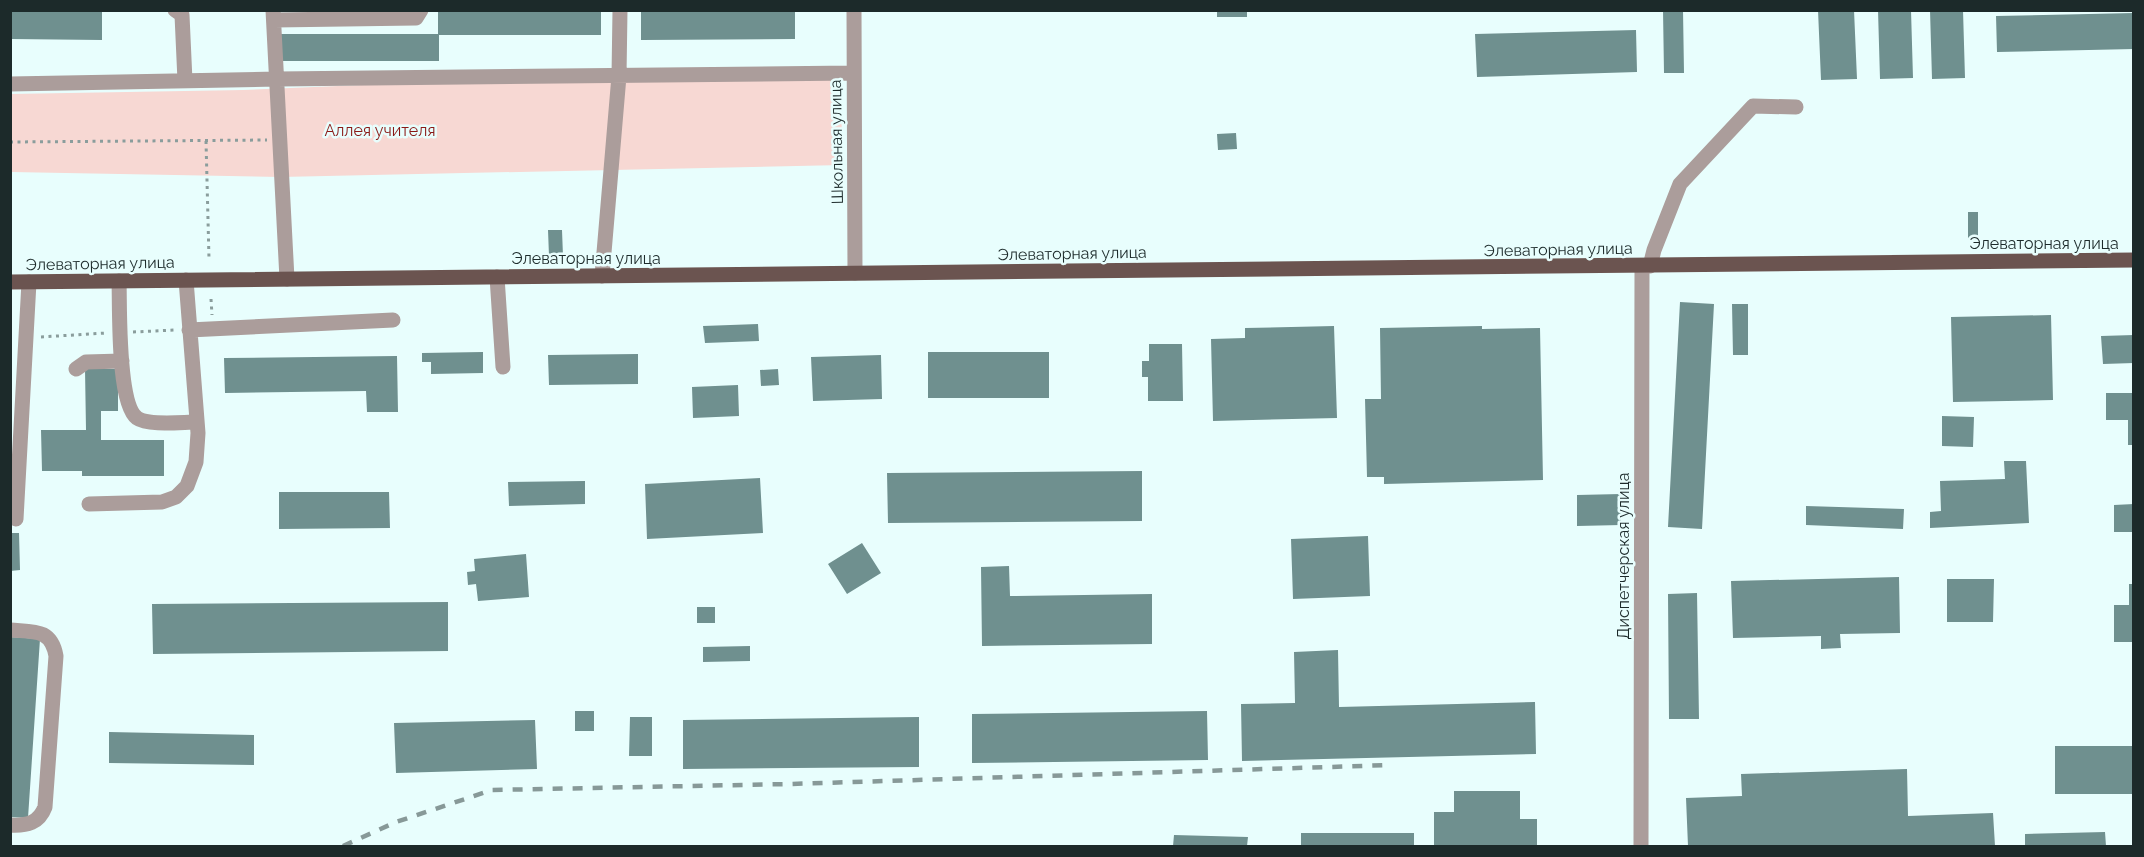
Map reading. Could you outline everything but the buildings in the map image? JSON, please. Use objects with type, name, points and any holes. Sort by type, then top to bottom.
[{"type":"main road","name":"Элеваторная улица","points":[[10,282],[2133,260]]},
{"type":"street","points":[[287,279],[274,15],[416,18],[421,10]]},
{"type":"street","points":[[602,276],[619,76],[620,10]]},
{"type":"street","name":"Школьная улица","points":[[854,10],[855,273]]},
{"type":"street","points":[[180,12],[185,81]]},
{"type":"street","points":[[10,84],[853,73]]},
{"type":"street","name":"Диспетчерская улица","points":[[1641,846],[1646,266],[1680,184],[1753,106],[1796,107]]},
{"type":"street","points":[[497,277],[503,367]]},
{"type":"street","points":[[89,504],[162,502],[176,497],[187,486],[196,462],[197,422],[186,280]]},
{"type":"street","points":[[119,281],[125,394],[131,412],[138,419],[151,422],[197,422]]},
{"type":"street","points":[[15,519],[29,282]]},
{"type":"street","points":[[189,330],[393,320]]},
{"type":"street","points":[[76,369],[86,362],[122,361]]},
{"type":"street","points":[[10,630],[39,632],[46,635],[54,647],[56,656],[45,807],[38,820],[31,824],[10,825]]},
{"type":"path","points":[[206,140],[209,259]]},
{"type":"path","points":[[10,142],[280,140]]},
{"type":"path","points":[[26,338],[189,330]]},
{"type":"green space","name":"Аллея учителя","points":[[840,77],[843,165],[280,177],[11,172],[10,94],[243,90],[386,84]]},
{"type":"railway","points":[[343,846],[396,822],[492,790],[790,784],[1392,765]]}]
